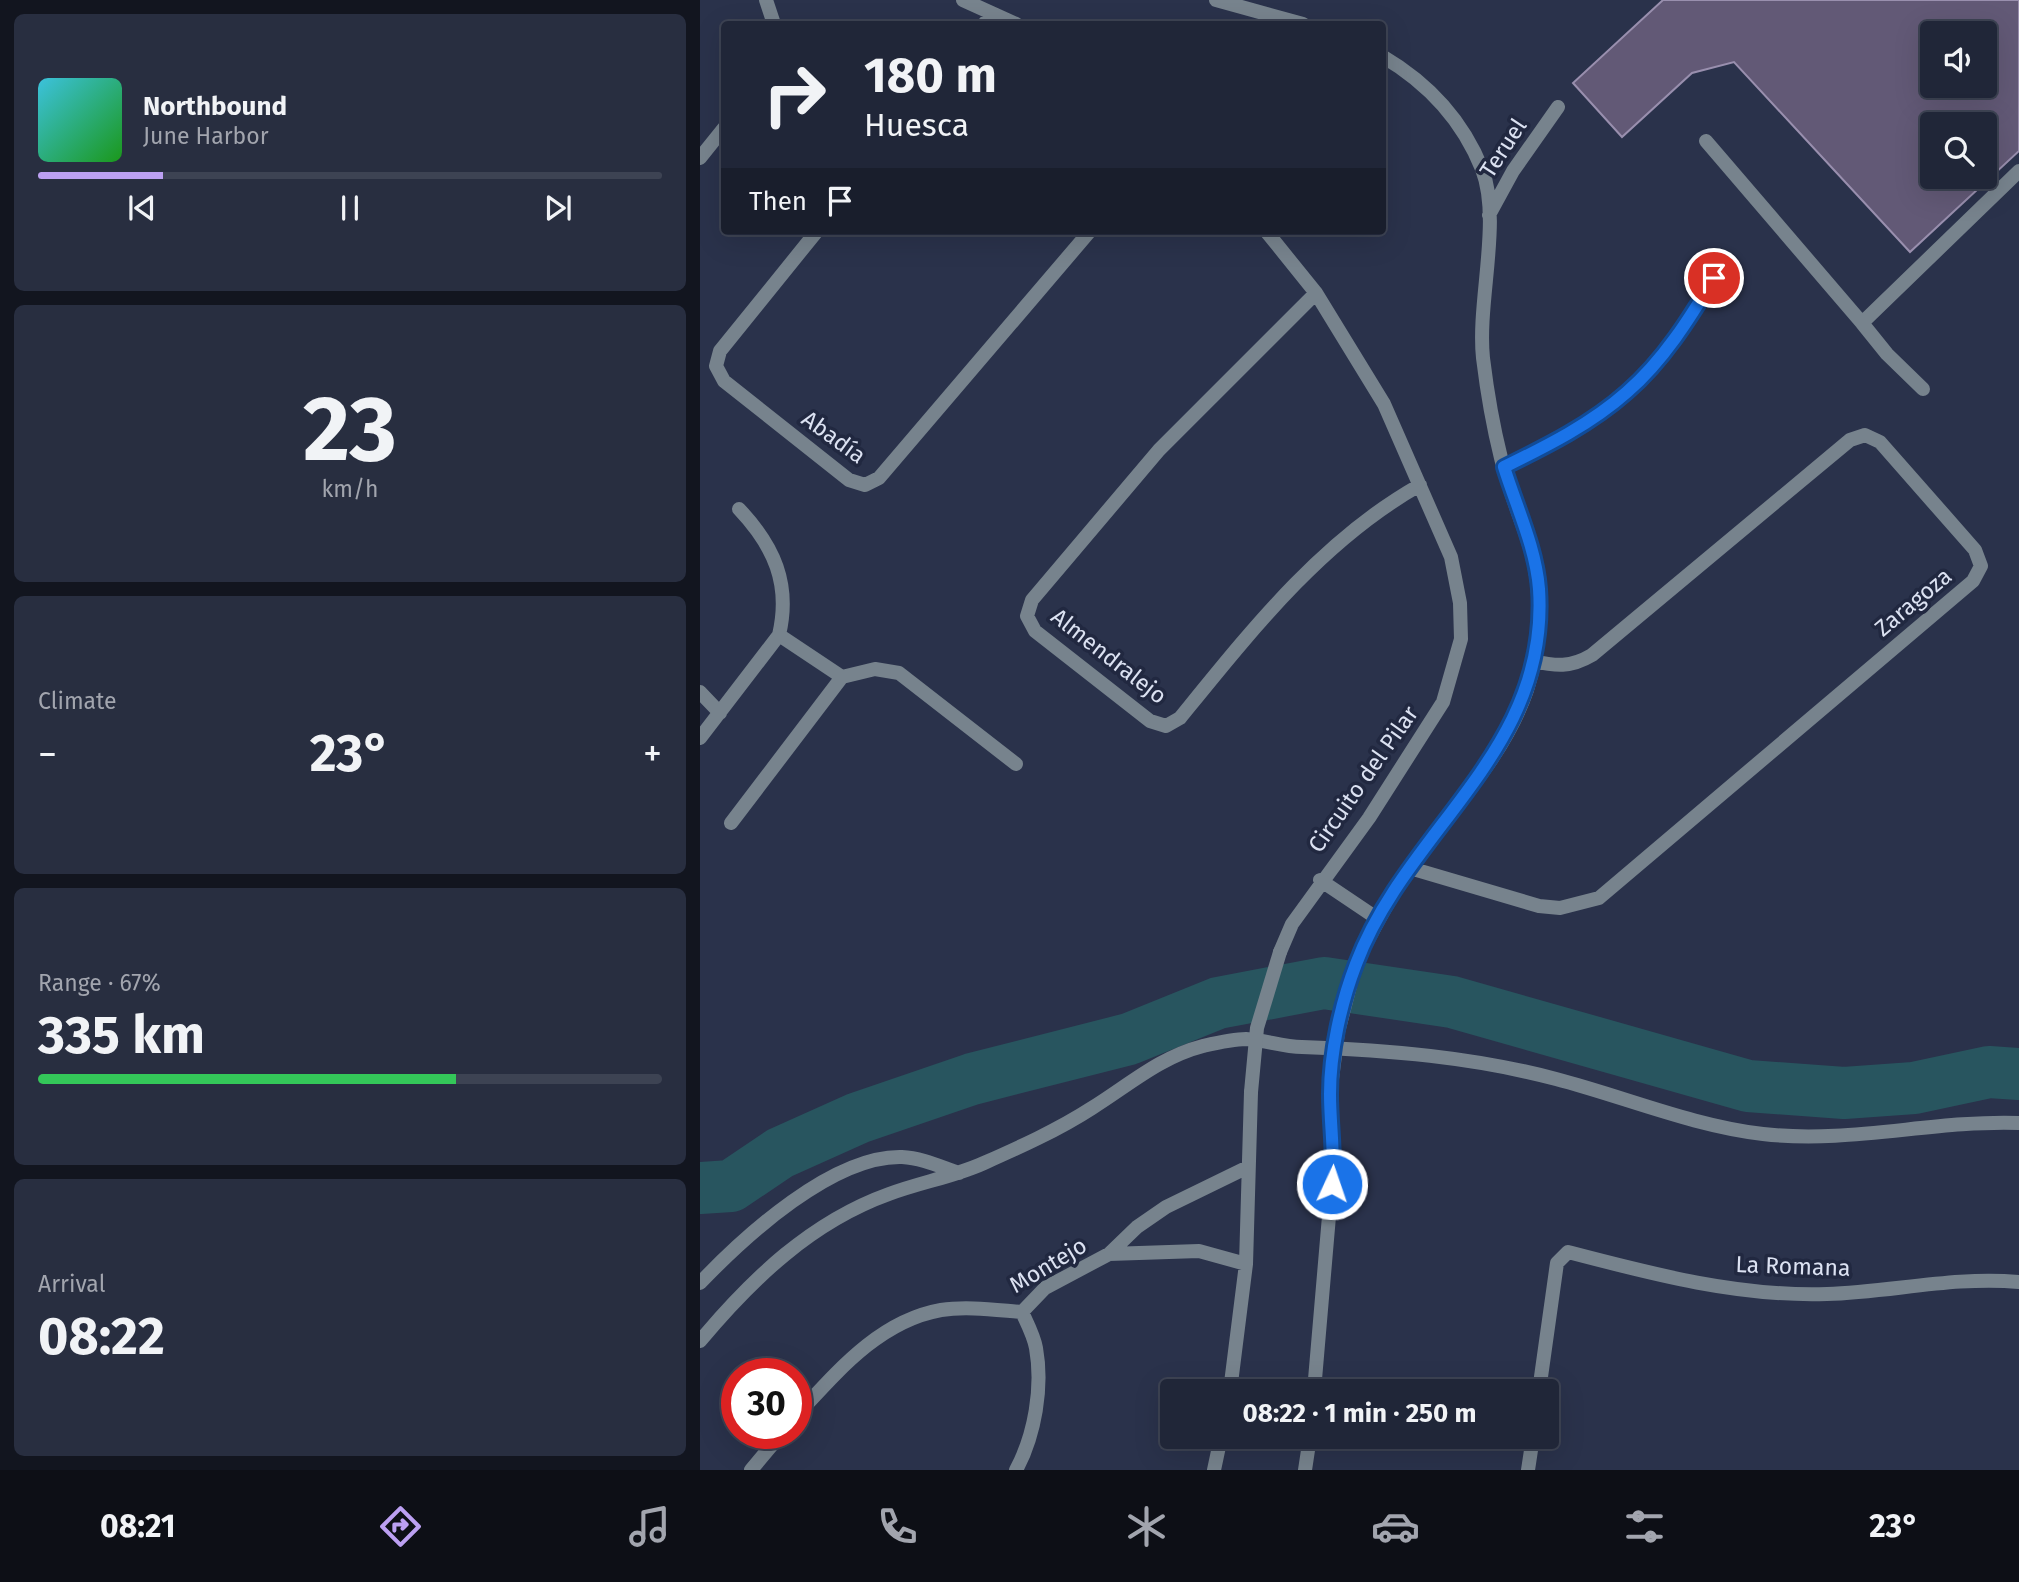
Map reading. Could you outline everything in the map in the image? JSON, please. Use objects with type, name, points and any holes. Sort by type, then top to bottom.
[{"type":"street","points":[[766,0],[773,21]]},
{"type":"street","points":[[963,0],[988,19]]},
{"type":"street","points":[[1216,0],[1292,21]]},
{"type":"street","points":[[1315,1379],[1334,1158],[1330,1094],[1340,1023],[1356,963],[1378,919],[1410,868],[1512,726],[1527,688],[1539,589],[1531,549],[1504,467],[1483,358],[1482,312],[1489,215],[1483,171],[1446,106],[1420,81],[1386,59]]},
{"type":"street","name":"Teruel","points":[[1489,215],[1513,171],[1558,107]]},
{"type":"street","points":[[700,158],[721,132]]},
{"type":"street","points":[[1706,141],[1887,354],[1923,390]]},
{"type":"street","points":[[1862,323],[2019,171]]},
{"type":"street","name":"Abadía","points":[[814,235],[720,351],[716,366],[724,381],[734,390],[849,480],[865,485],[879,478],[1087,235]]},
{"type":"street","name":"Circuito del Pilar","points":[[1232,1379],[1246,1264],[1251,1092],[1257,1028],[1280,952],[1292,924],[1321,880],[1369,818],[1424,735],[1443,702],[1461,639],[1460,603],[1451,556],[1384,404],[1316,293],[1269,235]]},
{"type":"street","points":[[1504,467],[1590,421],[1628,392],[1666,349],[1714,278]]},
{"type":"street","name":"Almendralejo","points":[[1316,293],[1159,450],[1032,600],[1027,616],[1035,631],[1150,721],[1166,726],[1180,718],[1245,639],[1315,563],[1388,502],[1420,485]]},
{"type":"street","name":"Zaragoza","points":[[1410,868],[1539,906],[1560,908],[1599,898],[1973,581],[1981,566],[1975,550],[1880,442],[1865,435],[1850,440],[1592,655],[1577,664],[1560,667],[1532,662]]},
{"type":"street","points":[[700,738],[779,635],[783,615],[782,579],[759,530],[739,509]]},
{"type":"street","points":[[779,635],[842,677]]},
{"type":"street","points":[[731,823],[842,677],[874,669],[899,673],[1016,764]]},
{"type":"street","points":[[700,692],[720,713]]},
{"type":"street","points":[[1321,880],[1378,919]]},
{"type":"street","points":[[700,1341],[759,1275],[789,1249],[889,1194],[961,1174],[1092,1109],[1130,1080],[1167,1059],[1203,1046],[1245,1039],[1287,1047],[1388,1049],[1472,1062],[1551,1077],[1734,1131],[1769,1135],[1816,1138],[1883,1135],[1946,1125],[2019,1123]]},
{"type":"street","points":[[700,1283],[766,1222],[806,1193],[872,1161],[901,1157],[924,1161],[961,1174]]},
{"type":"street","name":"Montejo","points":[[812,1399],[857,1351],[898,1325],[940,1310],[1022,1312],[1045,1288],[1109,1254],[1137,1227],[1166,1207],[1248,1167]]},
{"type":"street","name":"Montejo","points":[[1109,1254],[1199,1251],[1246,1264]]},
{"type":"street","name":"La Romana","points":[[1541,1379],[1557,1263],[1568,1252],[1686,1281],[1754,1291],[1825,1294],[1953,1282],[2019,1282]]},
{"type":"street","points":[[1016,1470],[1027,1449],[1038,1372],[1036,1345],[1022,1312]]},
{"type":"street","points":[[751,1470],[769,1449]]},
{"type":"street","points":[[1214,1470],[1219,1449]]},
{"type":"street","points":[[1305,1470],[1308,1449]]},
{"type":"street","points":[[1528,1470],[1531,1449]]},
{"type":"building","points":[[1663,0],[2019,0],[2019,151],[1997,171],[1997,112],[1920,112],[1920,189],[1978,189],[1910,252],[1734,62],[1692,73],[1622,137],[1573,83]]},
{"type":"waterway","points":[[700,1188],[731,1186],[780,1153],[858,1118],[972,1079],[1129,1039],[1218,1003],[1324,983],[1452,1002],[1748,1086],[1844,1093],[1914,1088],[1989,1072],[2019,1074]]},
{"type":"route","points":[[1332,1184],[1334,1158],[1330,1094],[1333,1062],[1344,1004],[1356,963],[1378,919],[1410,868],[1489,762],[1512,726],[1527,688],[1536,639],[1539,589],[1531,549],[1504,467],[1590,421],[1628,392],[1658,360],[1691,317],[1714,278]]}]
